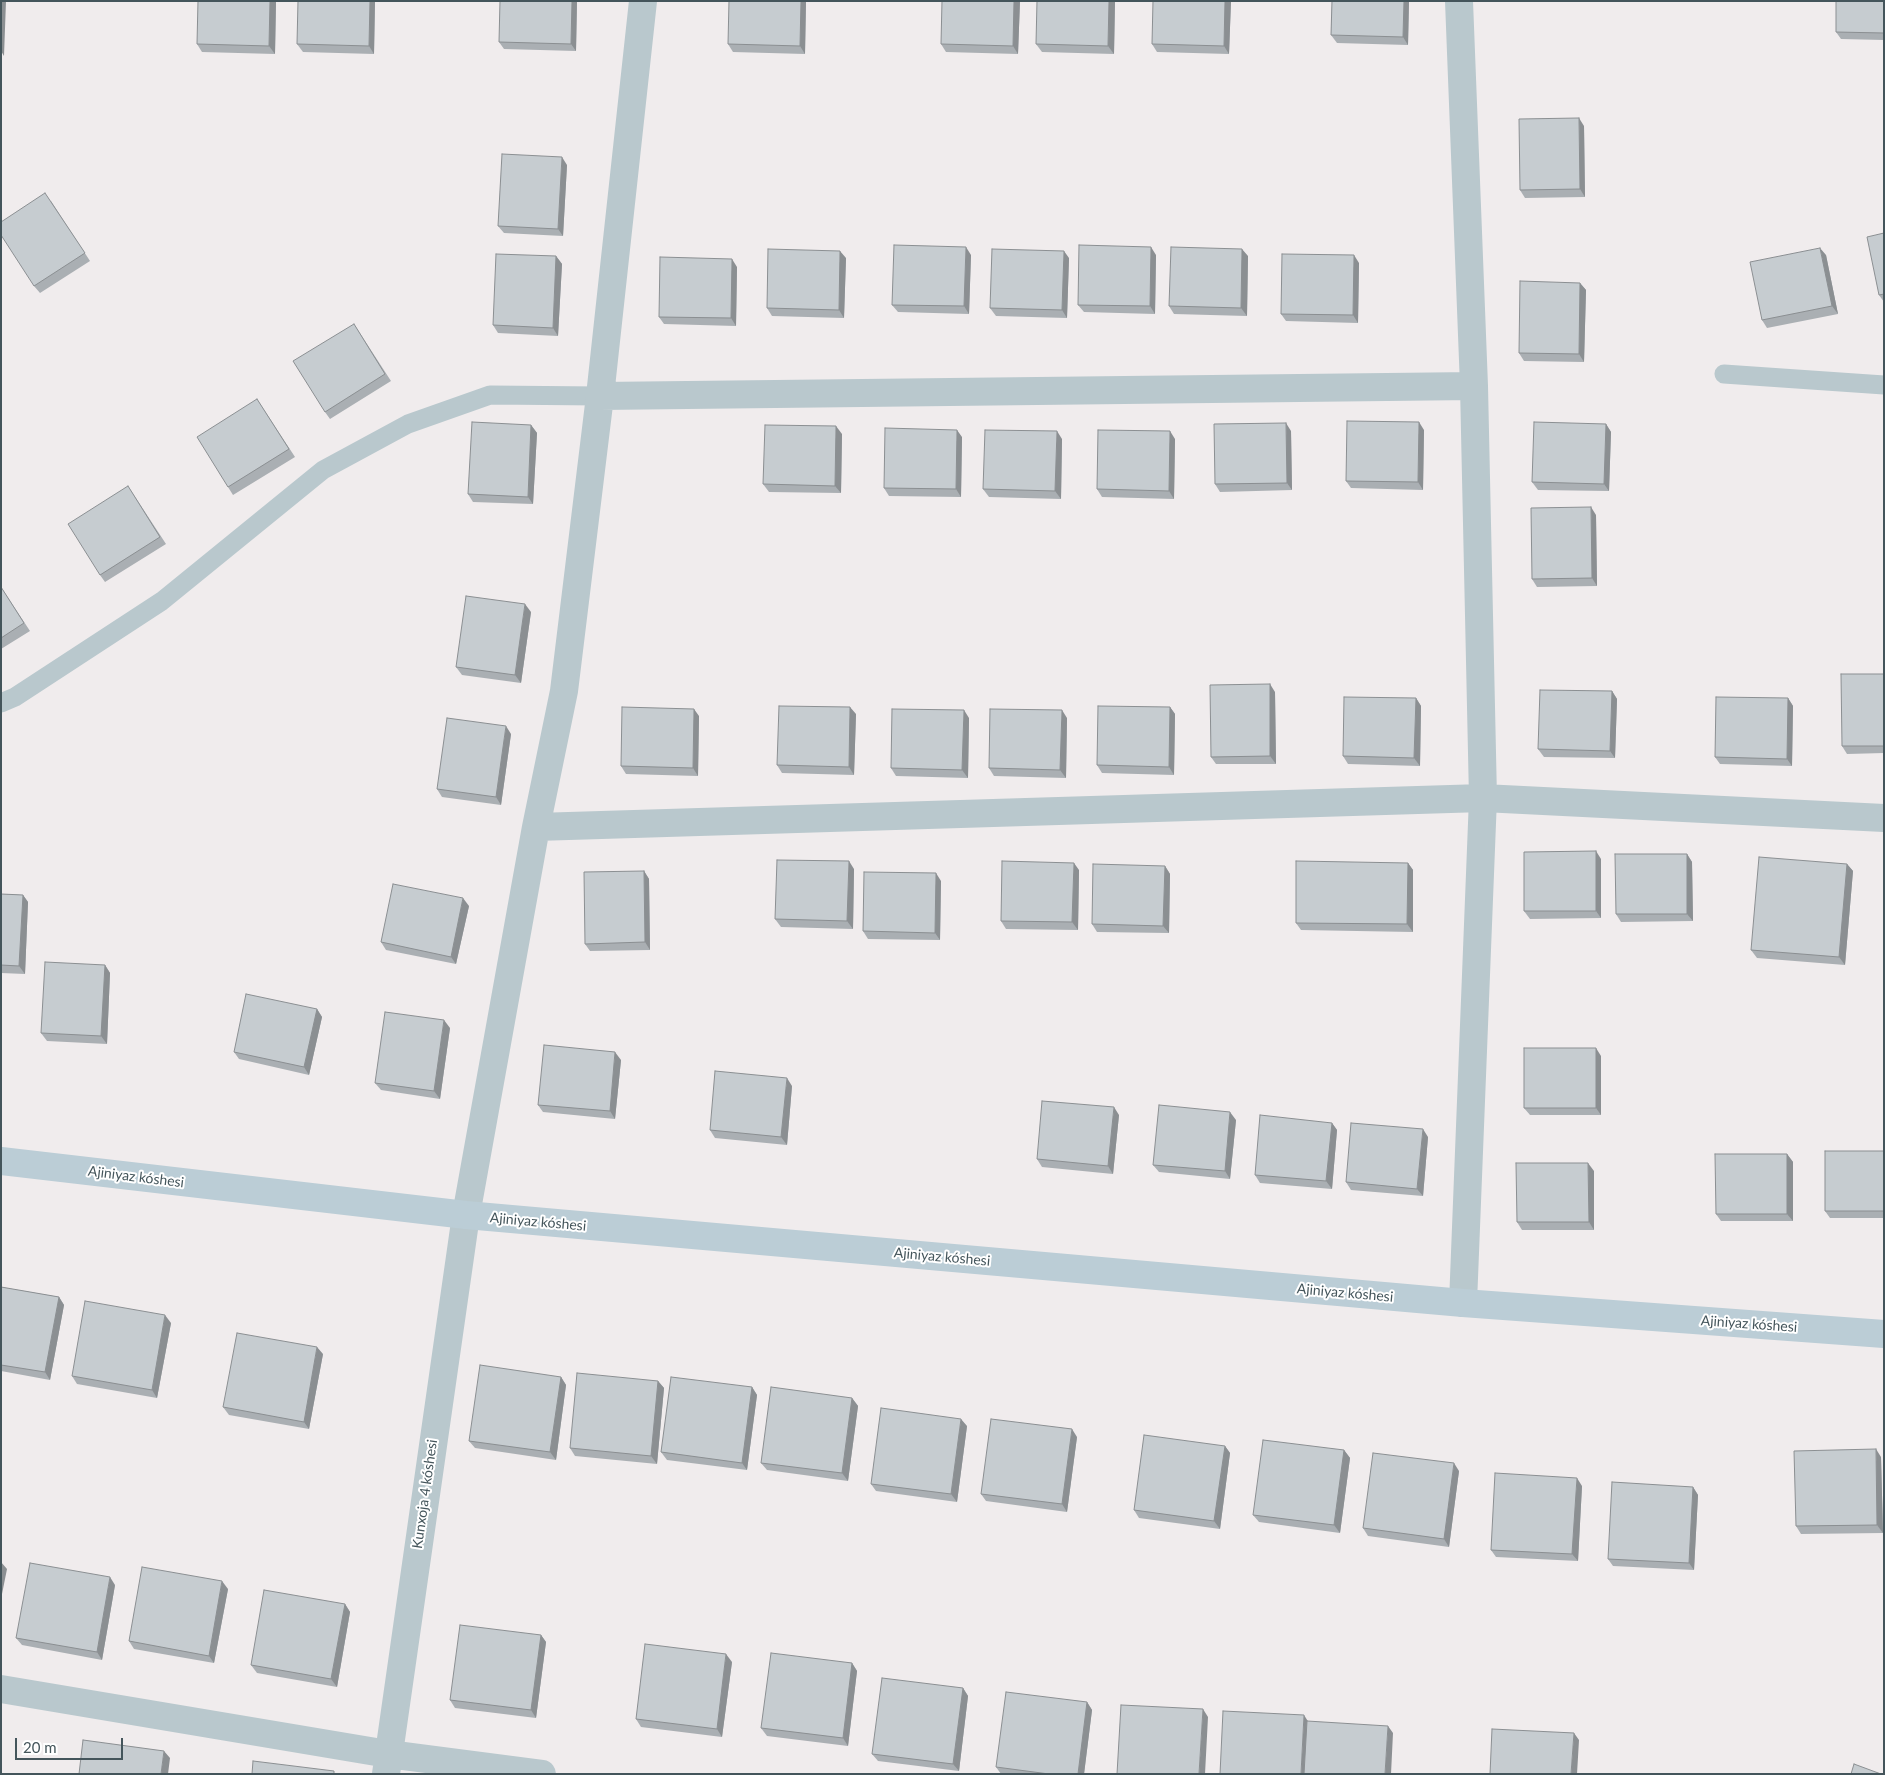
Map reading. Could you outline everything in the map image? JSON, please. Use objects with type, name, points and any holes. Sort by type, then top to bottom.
[{"type":"street","name":"Kunxoja 4 kóshesi","points":[[387,1764],[466,1215],[536,828],[564,691],[600,396],[643,1]]},
{"type":"street","points":[[1459,1],[1474,386],[1482,798],[1463,1303]]},
{"type":"street","points":[[600,396],[1474,386]]},
{"type":"street","points":[[536,828],[1482,798],[1884,818]]},
{"type":"street","name":"Ajiniyaz kóshesi","points":[[1,1161],[466,1215],[1463,1303],[1884,1334]]},
{"type":"street","points":[[1,1689],[387,1764],[542,1774]]},
{"type":"lane","points":[[1724,374],[1884,385]]},
{"type":"lane","points":[[1,704],[15,697],[162,601],[323,470],[408,424],[490,395],[600,396]]},
{"type":"building","points":[[198,1],[270,1],[269,46],[197,44]]},
{"type":"building","points":[[298,1],[370,1],[369,46],[297,44]]},
{"type":"building","points":[[500,1],[572,1],[571,44],[499,42]]},
{"type":"building","points":[[729,1],[801,1],[800,46],[728,44]]},
{"type":"building","points":[[942,1],[1014,1],[1013,46],[941,44]]},
{"type":"building","points":[[1037,1],[1109,1],[1108,46],[1036,44]]},
{"type":"building","points":[[1153,1],[1225,1],[1224,46],[1152,44]]},
{"type":"building","points":[[1332,1],[1404,1],[1403,37],[1331,35]]},
{"type":"building","points":[[1836,1],[1884,1],[1884,33],[1836,32]]},
{"type":"building","points":[[1579,118],[1580,189],[1520,190],[1519,119]]},
{"type":"building","points":[[502,154],[562,157],[558,229],[498,226]]},
{"type":"building","points":[[45,193],[85,253],[34,286],[1,235],[1,222]]},
{"type":"building","points":[[1884,233],[1884,294],[1879,295],[1867,237]]},
{"type":"building","points":[[894,245],[966,247],[964,306],[892,305]]},
{"type":"building","points":[[1079,245],[1151,247],[1150,306],[1078,305]]},
{"type":"building","points":[[1171,247],[1242,249],[1241,308],[1169,306]]},
{"type":"building","points":[[1820,248],[1832,306],[1762,320],[1750,262]]},
{"type":"building","points":[[768,249],[840,251],[839,310],[767,308]]},
{"type":"building","points":[[992,249],[1064,251],[1062,310],[990,308]]},
{"type":"building","points":[[496,254],[556,256],[553,328],[493,325]]},
{"type":"building","points":[[1282,254],[1354,255],[1353,315],[1281,314]]},
{"type":"building","points":[[660,257],[732,259],[731,318],[659,317]]},
{"type":"building","points":[[1520,281],[1580,283],[1579,354],[1519,353]]},
{"type":"building","points":[[354,324],[385,374],[325,412],[293,361]]},
{"type":"building","points":[[257,399],[289,449],[228,487],[197,437]]},
{"type":"building","points":[[1347,421],[1419,422],[1418,482],[1346,481]]},
{"type":"building","points":[[472,422],[531,425],[528,497],[468,494]]},
{"type":"building","points":[[1534,422],[1606,424],[1604,484],[1532,482]]},
{"type":"building","points":[[1286,423],[1287,483],[1215,484],[1214,424]]},
{"type":"building","points":[[765,425],[836,426],[835,486],[763,484]]},
{"type":"building","points":[[885,428],[957,430],[956,489],[884,488]]},
{"type":"building","points":[[985,430],[1057,431],[1055,491],[983,489]]},
{"type":"building","points":[[1098,430],[1170,431],[1169,491],[1097,489]]},
{"type":"building","points":[[128,486],[160,537],[100,575],[68,524]]},
{"type":"building","points":[[1591,507],[1592,578],[1532,579],[1531,508]]},
{"type":"building","points":[[1,587],[24,623],[1,638]]},
{"type":"building","points":[[466,596],[525,604],[515,675],[456,667]]},
{"type":"building","points":[[1841,674],[1884,674],[1884,746],[1842,746]]},
{"type":"building","points":[[1270,684],[1270,756],[1211,757],[1210,685]]},
{"type":"building","points":[[1540,690],[1612,691],[1610,751],[1538,749]]},
{"type":"building","points":[[1344,697],[1416,698],[1414,758],[1343,756]]},
{"type":"building","points":[[1716,697],[1788,698],[1787,759],[1715,757]]},
{"type":"building","points":[[779,706],[850,707],[849,767],[777,765]]},
{"type":"building","points":[[1098,706],[1170,707],[1169,767],[1097,765]]},
{"type":"building","points":[[622,707],[694,709],[693,768],[621,766]]},
{"type":"building","points":[[892,709],[964,710],[962,770],[891,768]]},
{"type":"building","points":[[990,709],[1062,710],[1060,770],[989,768]]},
{"type":"building","points":[[447,718],[506,726],[496,797],[437,789]]},
{"type":"building","points":[[1596,851],[1596,911],[1524,911],[1524,852]]},
{"type":"building","points":[[1615,854],[1687,854],[1687,914],[1616,914]]},
{"type":"building","points":[[1759,857],[1847,864],[1839,957],[1751,950]]},
{"type":"building","points":[[777,860],[849,861],[847,921],[775,919]]},
{"type":"building","points":[[1002,861],[1074,863],[1072,922],[1001,921]]},
{"type":"building","points":[[1296,861],[1408,863],[1407,924],[1296,923]]},
{"type":"building","points":[[1093,864],[1165,866],[1163,926],[1092,924]]},
{"type":"building","points":[[644,871],[645,942],[585,944],[584,872]]},
{"type":"building","points":[[864,872],[936,873],[935,933],[863,931]]},
{"type":"building","points":[[393,884],[463,898],[451,957],[381,942]]},
{"type":"building","points":[[1,894],[23,895],[19,966],[1,965]]},
{"type":"building","points":[[45,962],[105,965],[101,1036],[41,1033]]},
{"type":"building","points":[[246,994],[317,1009],[304,1067],[234,1052]]},
{"type":"building","points":[[385,1012],[444,1020],[434,1091],[375,1083]]},
{"type":"building","points":[[544,1045],[615,1052],[610,1111],[538,1105]]},
{"type":"building","points":[[1524,1048],[1596,1048],[1596,1108],[1524,1108]]},
{"type":"building","points":[[715,1071],[787,1078],[781,1137],[710,1130]]},
{"type":"building","points":[[1042,1101],[1114,1107],[1108,1166],[1037,1159]]},
{"type":"building","points":[[1159,1105],[1230,1112],[1225,1171],[1153,1165]]},
{"type":"building","points":[[1260,1115],[1332,1123],[1326,1181],[1255,1175]]},
{"type":"building","points":[[1351,1123],[1423,1129],[1417,1189],[1346,1182]]},
{"type":"building","points":[[1825,1151],[1884,1151],[1884,1211],[1825,1211]]},
{"type":"building","points":[[1715,1154],[1787,1154],[1787,1214],[1716,1214]]},
{"type":"building","points":[[1516,1163],[1588,1163],[1589,1222],[1517,1222]]},
{"type":"building","points":[[1,1287],[59,1297],[45,1372],[1,1365]]},
{"type":"building","points":[[85,1301],[165,1315],[152,1390],[72,1376]]},
{"type":"building","points":[[237,1333],[317,1347],[304,1422],[223,1407]]},
{"type":"building","points":[[480,1365],[561,1377],[550,1452],[469,1441]]},
{"type":"building","points":[[577,1373],[658,1381],[651,1456],[570,1448]]},
{"type":"building","points":[[671,1377],[752,1387],[742,1463],[661,1452]]},
{"type":"building","points":[[771,1387],[852,1398],[842,1473],[761,1463]]},
{"type":"building","points":[[881,1408],[961,1419],[951,1494],[871,1484]]},
{"type":"building","points":[[991,1419],[1072,1429],[1062,1504],[981,1494]]},
{"type":"building","points":[[1144,1435],[1225,1446],[1214,1521],[1134,1510]]},
{"type":"building","points":[[1263,1440],[1344,1450],[1334,1525],[1253,1515]]},
{"type":"building","points":[[1876,1449],[1877,1525],[1796,1526],[1794,1451]]},
{"type":"building","points":[[1373,1453],[1454,1463],[1444,1539],[1363,1528]]},
{"type":"building","points":[[1495,1473],[1577,1478],[1572,1554],[1491,1550]]},
{"type":"building","points":[[1612,1482],[1693,1487],[1689,1563],[1608,1559]]},
{"type":"building","points":[[30,1563],[110,1577],[97,1652],[16,1638]]},
{"type":"building","points":[[142,1567],[222,1581],[209,1656],[129,1641]]},
{"type":"building","points":[[264,1590],[345,1604],[331,1679],[251,1665]]},
{"type":"building","points":[[460,1625],[541,1635],[531,1710],[450,1700]]},
{"type":"building","points":[[645,1644],[726,1654],[717,1729],[636,1719]]},
{"type":"building","points":[[771,1653],[852,1663],[843,1738],[761,1728]]},
{"type":"building","points":[[882,1678],[963,1688],[953,1764],[872,1754]]},
{"type":"building","points":[[1006,1692],[1087,1702],[1078,1774],[1049,1774],[996,1767]]},
{"type":"building","points":[[1121,1705],[1203,1709],[1199,1774],[1117,1774]]},
{"type":"building","points":[[1223,1711],[1304,1715],[1301,1774],[1220,1774]]},
{"type":"building","points":[[1307,1721],[1388,1726],[1385,1774],[1304,1774]]},
{"type":"building","points":[[1492,1729],[1574,1733],[1571,1774],[1490,1774]]},
{"type":"building","points":[[83,1740],[164,1751],[161,1774],[79,1774]]},
{"type":"building","points":[[253,1761],[334,1771],[334,1774],[252,1774]]},
{"type":"building","points":[[1854,1764],[1881,1774],[1851,1774]]}]
